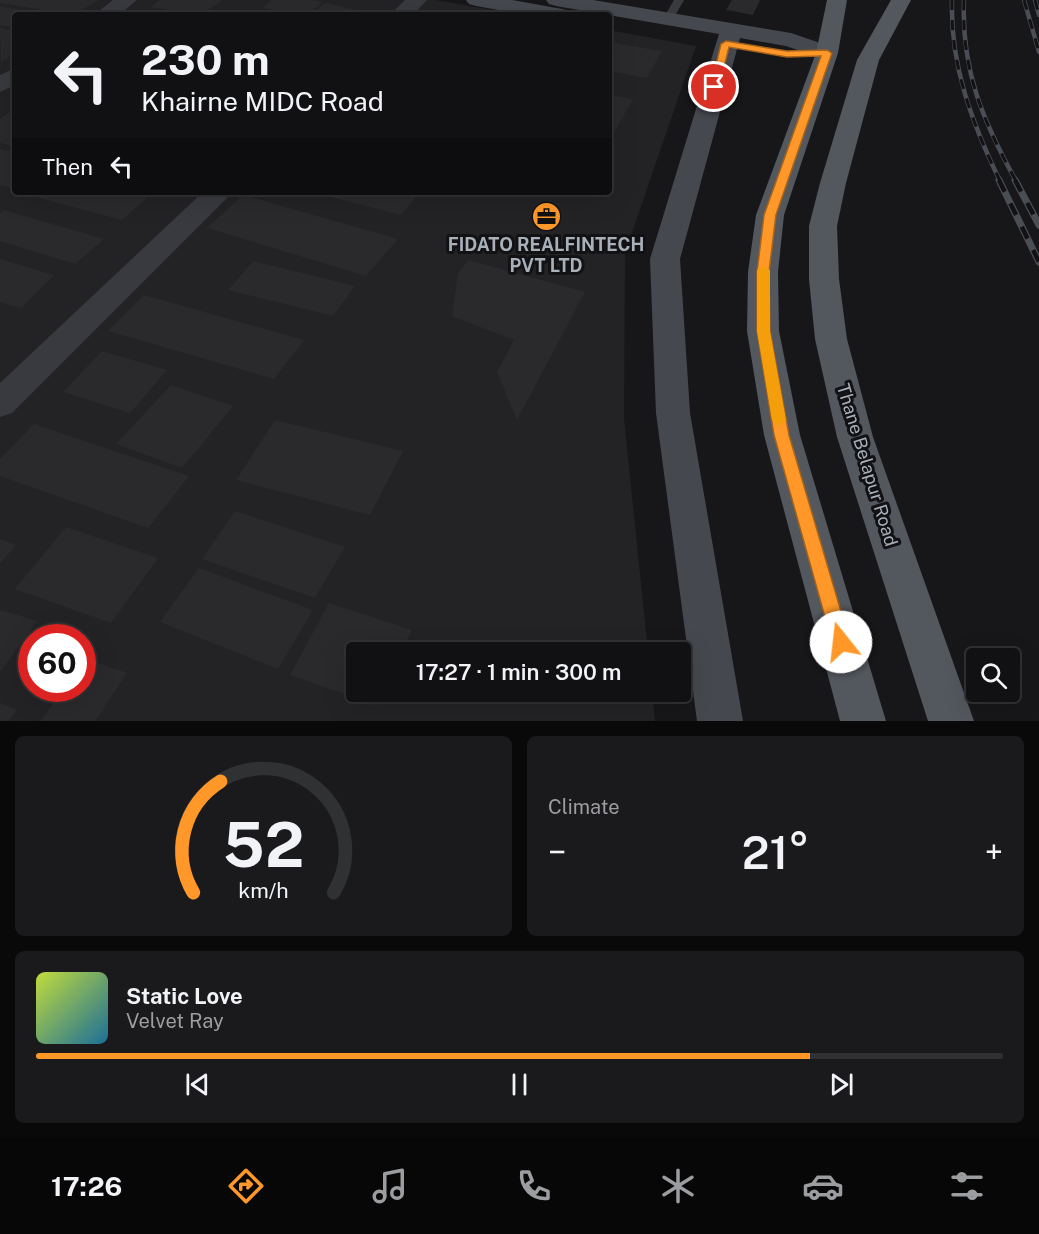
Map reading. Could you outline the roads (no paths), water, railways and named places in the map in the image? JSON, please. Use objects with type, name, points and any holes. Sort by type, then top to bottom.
[{"type":"main road","points":[[827,53],[837,0]]},
{"type":"main road","points":[[852,0],[827,53],[770,215],[763,272],[763,331],[782,435],[863,721]]},
{"type":"main road","points":[[868,60],[883,0]]},
{"type":"main road","name":"Thane Belapur Road","points":[[901,0],[868,60],[823,226],[824,279],[828,319],[855,437],[951,721]]},
{"type":"street","points":[[109,12],[127,0]]},
{"type":"street","points":[[404,12],[417,0]]},
{"type":"street","points":[[476,0],[545,12]]},
{"type":"street","points":[[556,0],[668,19],[787,54],[827,53]]},
{"type":"street","points":[[612,23],[728,37]]},
{"type":"street","points":[[720,721],[673,413],[665,259],[728,37]]},
{"type":"street","points":[[0,404],[216,195]]},
{"type":"lane","points":[[668,19],[679,0]]},
{"type":"railway","points":[[952,0],[952,24],[959,71],[980,137],[1000,181]]},
{"type":"railway","points":[[964,0],[966,49],[976,94],[984,116],[1016,181]]},
{"type":"railway","points":[[1024,0],[1039,52]]},
{"type":"railway","points":[[1035,0],[1039,15]]},
{"type":"railway","points":[[999,180],[1039,262]]},
{"type":"railway","points":[[1015,180],[1039,225]]},
{"type":"place","name":"FIDATO REALFINTECH PVT LTD","points":[[546,216]]}]
